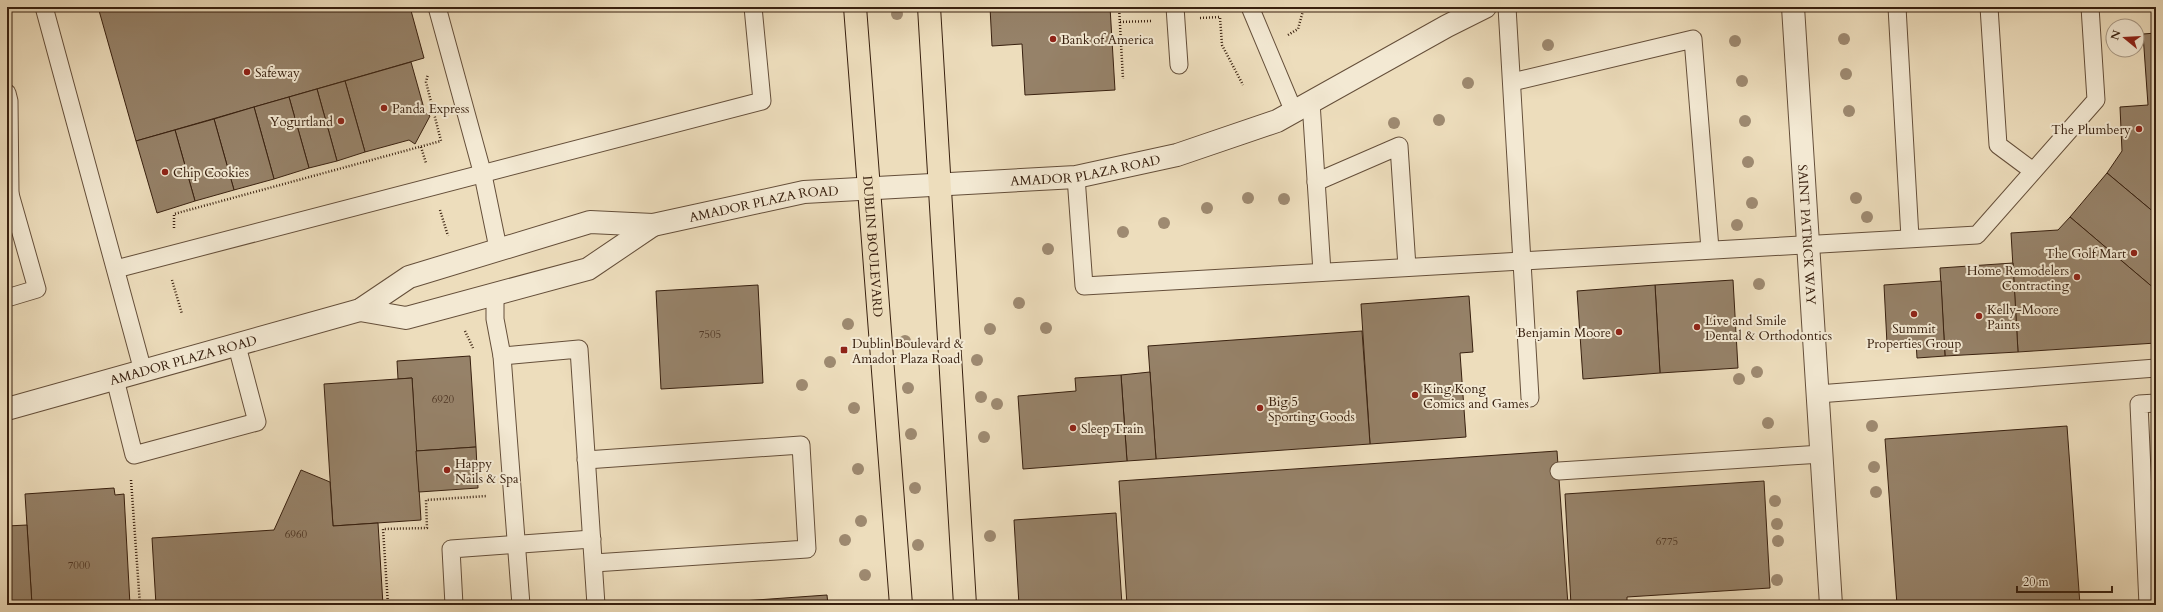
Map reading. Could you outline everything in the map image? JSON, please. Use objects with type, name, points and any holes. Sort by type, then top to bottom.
[{"type":"main road","name":"DUBLIN BOULEVARD","points":[[855,7],[901,605]]},
{"type":"main road","points":[[928,7],[965,605]]},
{"type":"street","name":"AMADOR PLAZA ROAD","points":[[7,409],[237,346],[360,310],[409,277],[498,248],[590,222],[653,224],[804,192],[1076,177],[1177,155],[1276,121],[1447,26],[1485,7]]},
{"type":"street","name":"SAINT PATRICK WAY","points":[[1793,7],[1831,605]]},
{"type":"street","name":"AMADOR PLAZA ROAD","points":[[360,310],[406,318],[588,269],[653,224]]},
{"type":"lane","points":[[44,7],[143,371]]},
{"type":"lane","points":[[437,7],[483,175],[498,248]]},
{"type":"lane","points":[[116,269],[483,175],[762,101],[753,7]]},
{"type":"lane","points":[[1176,7],[1179,66]]},
{"type":"lane","points":[[1250,7],[1303,107],[1316,182],[1322,272]]},
{"type":"lane","points":[[1507,7],[1530,398]]},
{"type":"lane","points":[[1897,7],[1910,238]]},
{"type":"lane","points":[[1989,7],[1998,145],[2033,171]]},
{"type":"lane","points":[[1076,177],[1084,286],[1710,249],[1977,235],[2096,100],[2090,7]]},
{"type":"lane","points":[[1512,82],[1693,39],[1710,249]]},
{"type":"lane","points":[[7,93],[9,101],[8,195],[37,289],[7,298]]},
{"type":"lane","points":[[1316,182],[1398,146],[1407,267]]},
{"type":"lane","points":[[495,295],[494,318],[502,356],[521,605]]},
{"type":"lane","points":[[115,379],[134,455],[257,422],[237,346]]},
{"type":"lane","points":[[502,356],[579,349],[596,605]]},
{"type":"lane","points":[[1818,394],[2156,368]]},
{"type":"lane","points":[[2148,605],[2139,404],[2156,403]]},
{"type":"lane","points":[[586,460],[801,445],[807,549],[594,563]]},
{"type":"lane","points":[[1559,471],[1822,454]]},
{"type":"lane","points":[[454,605],[451,549],[592,539]]},
{"type":"path","points":[[1118,7],[1123,79]]},
{"type":"path","points":[[1284,37],[1298,29],[1304,7]]},
{"type":"path","points":[[174,214],[441,141],[426,82],[429,70]]},
{"type":"path","points":[[464,327],[474,351]]},
{"type":"path","points":[[134,455],[131,480],[140,605]]},
{"type":"path","points":[[388,605],[383,529],[427,528],[426,500],[487,496],[487,489]]},
{"type":"building","name":"Safeway","points":[[98,7],[410,7],[424,58],[136,141]]},
{"type":"building","points":[[990,7],[1110,7],[1115,90],[1025,95],[1022,44],[992,46]]},
{"type":"building","name":"The Plumbery","points":[[2156,33],[2156,214],[2107,173],[2122,151],[2120,107],[2148,105],[2145,58],[2145,34]]},
{"type":"building","points":[[411,62],[425,112],[430,116],[415,144],[409,140],[365,152],[345,81]]},
{"type":"building","points":[[345,81],[365,152],[337,161],[317,89]]},
{"type":"building","points":[[317,89],[337,161],[309,168],[289,97]]},
{"type":"building","points":[[289,97],[309,168],[274,179],[254,107]]},
{"type":"building","points":[[254,107],[274,179],[234,190],[214,119]]},
{"type":"building","points":[[214,119],[234,190],[195,201],[175,130]]},
{"type":"building","points":[[175,130],[195,201],[157,213],[136,141]]},
{"type":"building","name":"The Golf Mart","points":[[2107,173],[2156,214],[2156,290],[2070,217]]},
{"type":"building","name":"Home Remodelers Contracting","points":[[2070,217],[2156,290],[2156,343],[2018,352],[2011,233],[2058,230]]},
{"type":"building","name":"Kelly-Moore Paints","points":[[2013,263],[2018,352],[1945,356],[1940,268]]},
{"type":"building","name":"Live and Smile Dental & Orthodontics","points":[[1733,280],[1738,368],[1660,373],[1655,285]]},
{"type":"building","name":"Summit Properties Group","points":[[1941,281],[1945,356],[1917,358],[1916,342],[1887,344],[1884,285]]},
{"type":"building","points":[[758,285],[763,383],[661,389],[656,291]]},
{"type":"building","name":"Benjamin Moore","points":[[1655,285],[1660,373],[1583,379],[1577,291]]},
{"type":"building","name":"King Kong Comics and Games","points":[[1469,296],[1473,352],[1460,353],[1466,437],[1370,444],[1361,304]]},
{"type":"building","name":"Big 5 Sporting Goods","points":[[1362,331],[1370,444],[1156,459],[1148,346]]},
{"type":"building","points":[[470,356],[476,447],[416,451],[412,378],[398,379],[397,361]]},
{"type":"building","points":[[1150,372],[1156,459],[1127,461],[1121,375]]},
{"type":"building","name":"Sleep Train","points":[[1121,375],[1127,461],[1023,469],[1018,396],[1076,391],[1075,378]]},
{"type":"building","points":[[412,378],[421,520],[333,526],[324,384]]},
{"type":"building","points":[[2067,426],[2080,605],[1897,605],[1885,439]]},
{"type":"building","points":[[476,447],[478,488],[419,492],[416,451]]},
{"type":"building","points":[[1557,451],[1568,605],[1127,605],[1119,481]]},
{"type":"building","points":[[301,470],[330,482],[333,526],[378,523],[383,605],[156,605],[152,538],[274,530]]},
{"type":"building","points":[[1764,481],[1770,588],[1627,597],[1627,605],[1571,605],[1565,494]]},
{"type":"building","points":[[114,488],[115,495],[124,494],[130,605],[32,605],[25,494]]},
{"type":"building","points":[[1116,513],[1122,605],[1019,605],[1014,520]]},
{"type":"building","points":[[27,525],[32,605],[7,605],[7,526]]},
{"type":"building","points":[[827,595],[828,605],[689,605],[742,601]]},
{"type":"place","name":"Bank of America","points":[[1053,39]]},
{"type":"place","name":"Safeway","points":[[247,72]]},
{"type":"place","name":"Panda Express","points":[[384,108]]},
{"type":"place","name":"Yogurtland","points":[[341,121]]},
{"type":"place","name":"The Plumbery","points":[[2139,129]]},
{"type":"place","name":"Chip Cookies","points":[[165,172]]},
{"type":"place","name":"The Golf Mart","points":[[2134,253]]},
{"type":"place","name":"Home Remodelers Contracting","points":[[2077,277]]},
{"type":"place","name":"Summit Properties Group","points":[[1914,314]]},
{"type":"place","name":"Kelly-Moore Paints","points":[[1979,316]]},
{"type":"place","name":"Live and Smile Dental & Orthodontics","points":[[1697,327]]},
{"type":"place","name":"Benjamin Moore","points":[[1619,332]]},
{"type":"place","name":"Dublin Boulevard & Amador Plaza Road","points":[[844,350]]},
{"type":"place","name":"King Kong Comics and Games","points":[[1415,395]]},
{"type":"place","name":"Big 5 Sporting Goods","points":[[1260,408]]},
{"type":"place","name":"Sleep Train","points":[[1073,428]]},
{"type":"place","name":"Happy Nails & Spa","points":[[447,470]]}]
